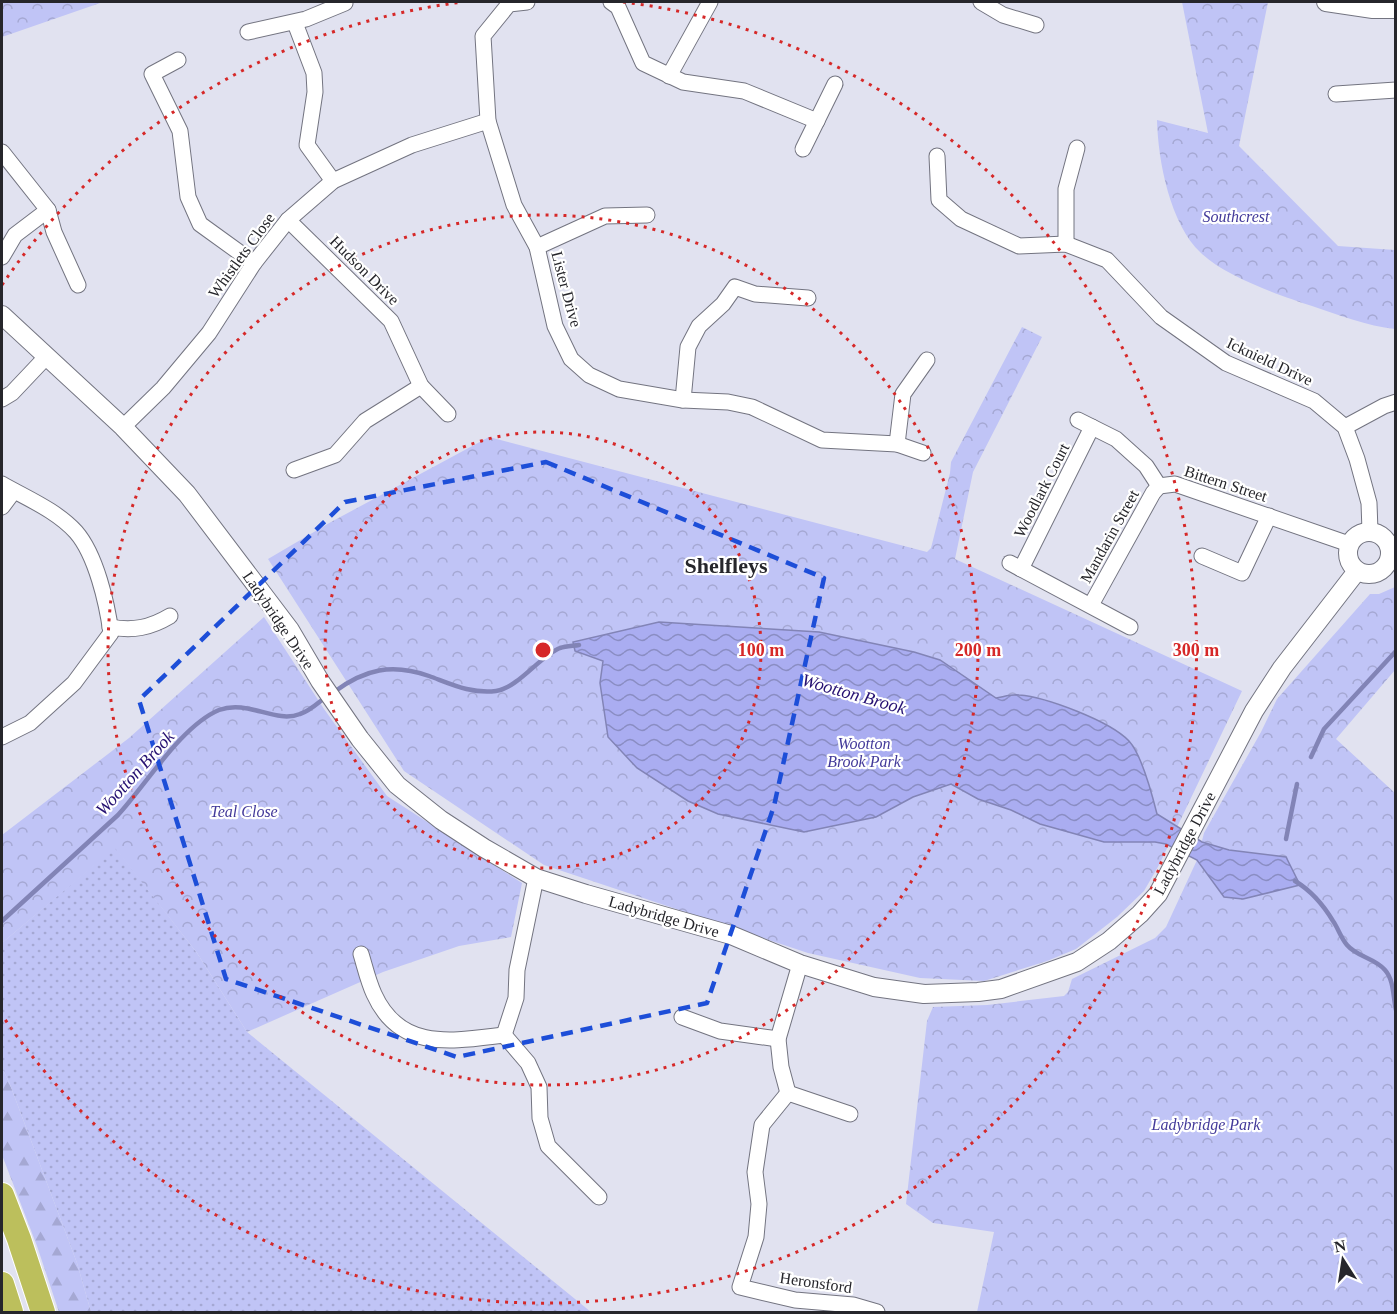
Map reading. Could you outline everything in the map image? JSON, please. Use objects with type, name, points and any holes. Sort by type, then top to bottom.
[{"type":"highway","points":[[2,1195],[43,1312]]},
{"type":"highway","points":[[2,1284],[11,1312]]},
{"type":"street","points":[[507,3],[527,2]]},
{"type":"street","points":[[611,2],[618,7],[644,63],[683,82],[744,91],[817,121]]},
{"type":"street","points":[[669,76],[710,2]]},
{"type":"street","points":[[981,2],[1003,15],[1036,24]]},
{"type":"street","points":[[1326,2],[1372,9],[1395,9]]},
{"type":"street","points":[[248,32],[295,23],[345,3]]},
{"type":"street","name":"Lister Drive","points":[[507,3],[483,36],[488,121],[514,205],[537,248],[555,326],[571,359],[589,375],[619,389],[683,400],[728,402],[752,407],[822,440],[897,444],[923,453]]},
{"type":"street","points":[[295,23],[314,73],[315,92],[307,145],[333,181]]},
{"type":"street","points":[[177,60],[152,74],[180,131],[188,196],[200,224],[254,263]]},
{"type":"street","points":[[803,149],[835,84]]},
{"type":"street","points":[[1336,94],[1395,90]]},
{"type":"street","name":"Whistlets Close","points":[[123,427],[163,388],[208,333],[254,263],[288,220],[333,181],[412,145],[488,121]]},
{"type":"street","points":[[1066,244],[1065,189],[1077,148]]},
{"type":"street","points":[[2,152],[48,210],[54,232],[78,285]]},
{"type":"street","name":"Icknield Drive","points":[[937,156],[939,200],[961,219],[1019,246],[1066,244],[1107,260],[1161,317],[1226,363],[1314,401],[1345,427],[1369,502],[1370,531]]},
{"type":"street","points":[[2,257],[15,235],[48,210]]},
{"type":"street","name":"Lister Drive","points":[[537,248],[605,216],[647,215]]},
{"type":"street","name":"Hudson Drive","points":[[288,220],[391,321],[421,386],[448,414]]},
{"type":"street","points":[[683,400],[688,346],[699,326],[723,304],[735,287],[755,294],[808,298]]},
{"type":"street","name":"Ladybridge Drive","points":[[2,315],[123,427],[187,494],[290,630],[320,681],[360,739],[397,785],[441,820],[536,878],[731,935],[800,964],[874,987],[914,992],[978,992],[1001,989],[1077,962],[1109,941],[1140,914],[1158,894],[1259,704],[1282,668],[1357,571]]},
{"type":"street","points":[[2,399],[12,393],[47,356]]},
{"type":"street","points":[[897,444],[903,394],[927,360]]},
{"type":"street","points":[[294,470],[334,455],[365,421],[421,386]]},
{"type":"street","points":[[1345,427],[1395,402]]},
{"type":"street","name":"Bittern Street","points":[[1078,420],[1116,439],[1146,466],[1159,486],[1175,484],[1349,544]]},
{"type":"street","name":"Woodlark Court","points":[[1091,605],[1015,566],[1092,427]]},
{"type":"street","name":"Mandarin Street","points":[[1091,605],[1152,493],[1159,486]]},
{"type":"street","points":[[2,507],[8,487],[45,508],[76,533],[93,562],[106,602],[111,633],[74,683],[30,723],[2,737]]},
{"type":"street","points":[[1202,555],[1242,573],[1269,516]]},
{"type":"street","points":[[1370,531],[1383,536],[1388,542],[1393,561],[1379,572],[1364,574],[1357,571],[1349,558],[1349,544],[1360,533],[1370,531]]},
{"type":"street","points":[[1091,605],[1130,627]]},
{"type":"street","points":[[110,627],[132,630],[144,628],[158,624],[170,616]]},
{"type":"street","points":[[504,1035],[516,998],[517,970],[536,878]]},
{"type":"street","points":[[361,954],[374,995],[394,1024],[425,1040],[456,1041],[504,1035]]},
{"type":"street","points":[[800,964],[778,1040],[781,1067],[788,1093],[850,1114]]},
{"type":"street","points":[[682,1017],[720,1031],[778,1040]]},
{"type":"street","points":[[504,1035],[528,1063],[538,1087],[540,1118],[548,1146],[599,1197]]},
{"type":"street","name":"Heronsford","points":[[788,1093],[762,1125],[755,1172],[759,1204],[756,1237],[740,1287],[795,1300],[853,1305],[877,1312]]},
{"type":"highlighted area","points":[[546,462],[824,578],[774,806],[707,1003],[457,1057],[226,979],[139,700],[345,502]]},
{"type":"green space","points":[[2,2],[103,2],[2,37]]},
{"type":"green space","name":"Southcrest","points":[[1182,2],[1268,2],[1239,146],[1338,246],[1395,250],[1395,329],[1353,320],[1254,284],[1212,262],[1190,241],[1181,226],[1168,191],[1160,154],[1157,120],[1208,133]]},
{"type":"green space","name":"Wootton Brook Park","points":[[1022,327],[1042,337],[973,472],[955,559],[1242,691],[1159,865],[1144,891],[1117,917],[1076,949],[1047,961],[984,981],[920,978],[808,953],[544,865],[404,771],[268,559],[331,522],[489,437],[927,552],[931,548],[951,462]]},
{"type":"green space","name":"Ladybridge Park","points":[[1395,587],[1395,670],[1336,739],[1395,793],[1395,1312],[977,1312],[994,1232],[933,1223],[906,1204],[927,1021],[933,1007],[987,1005],[1064,996],[1068,992],[1072,979],[1155,938],[1166,927],[1197,860],[1204,833],[1277,699],[1370,594],[1379,594]]},
{"type":"green space","name":"Teal Close","points":[[264,617],[324,709],[387,796],[522,883],[511,937],[459,946],[383,972],[247,1032],[197,953],[115,848],[2,943],[2,835],[129,738]]},
{"type":"green space","points":[[115,847],[197,953],[247,1032],[591,1312],[91,1312],[77,1263],[2,1068],[2,943]]},
{"type":"green space","points":[[2,1068],[77,1263],[91,1312],[59,1312],[37,1246],[2,1155]]},
{"type":"water","points":[[659,622],[819,632],[914,652],[940,660],[996,698],[1019,695],[1045,700],[1077,711],[1120,733],[1134,747],[1157,814],[1202,842],[1229,850],[1286,857],[1300,885],[1243,899],[1224,897],[1197,860],[1166,844],[1104,842],[1040,824],[1011,810],[978,799],[951,784],[913,797],[876,817],[804,832],[718,814],[688,801],[637,768],[608,737],[600,683],[603,661],[575,651],[573,642]]},
{"type":"waterway","name":"Wootton Brook","points":[[334,692],[368,673],[391,669],[416,672],[470,690],[496,691],[504,689],[521,678],[552,652],[562,647],[579,645]]},
{"type":"waterway","points":[[1311,757],[1324,729],[1396,651]]},
{"type":"waterway","name":"Wootton Brook","points":[[2,921],[118,815],[178,742],[205,718],[230,707],[291,716],[307,711],[327,696]]},
{"type":"waterway","points":[[1286,839],[1297,784]]},
{"type":"waterway","name":"Wootton Brook","points":[[1295,881],[1321,904],[1351,949],[1385,970],[1392,984],[1396,1010]]},
{"type":"district","name":"Shelfleys","points":[[726,565]]}]
